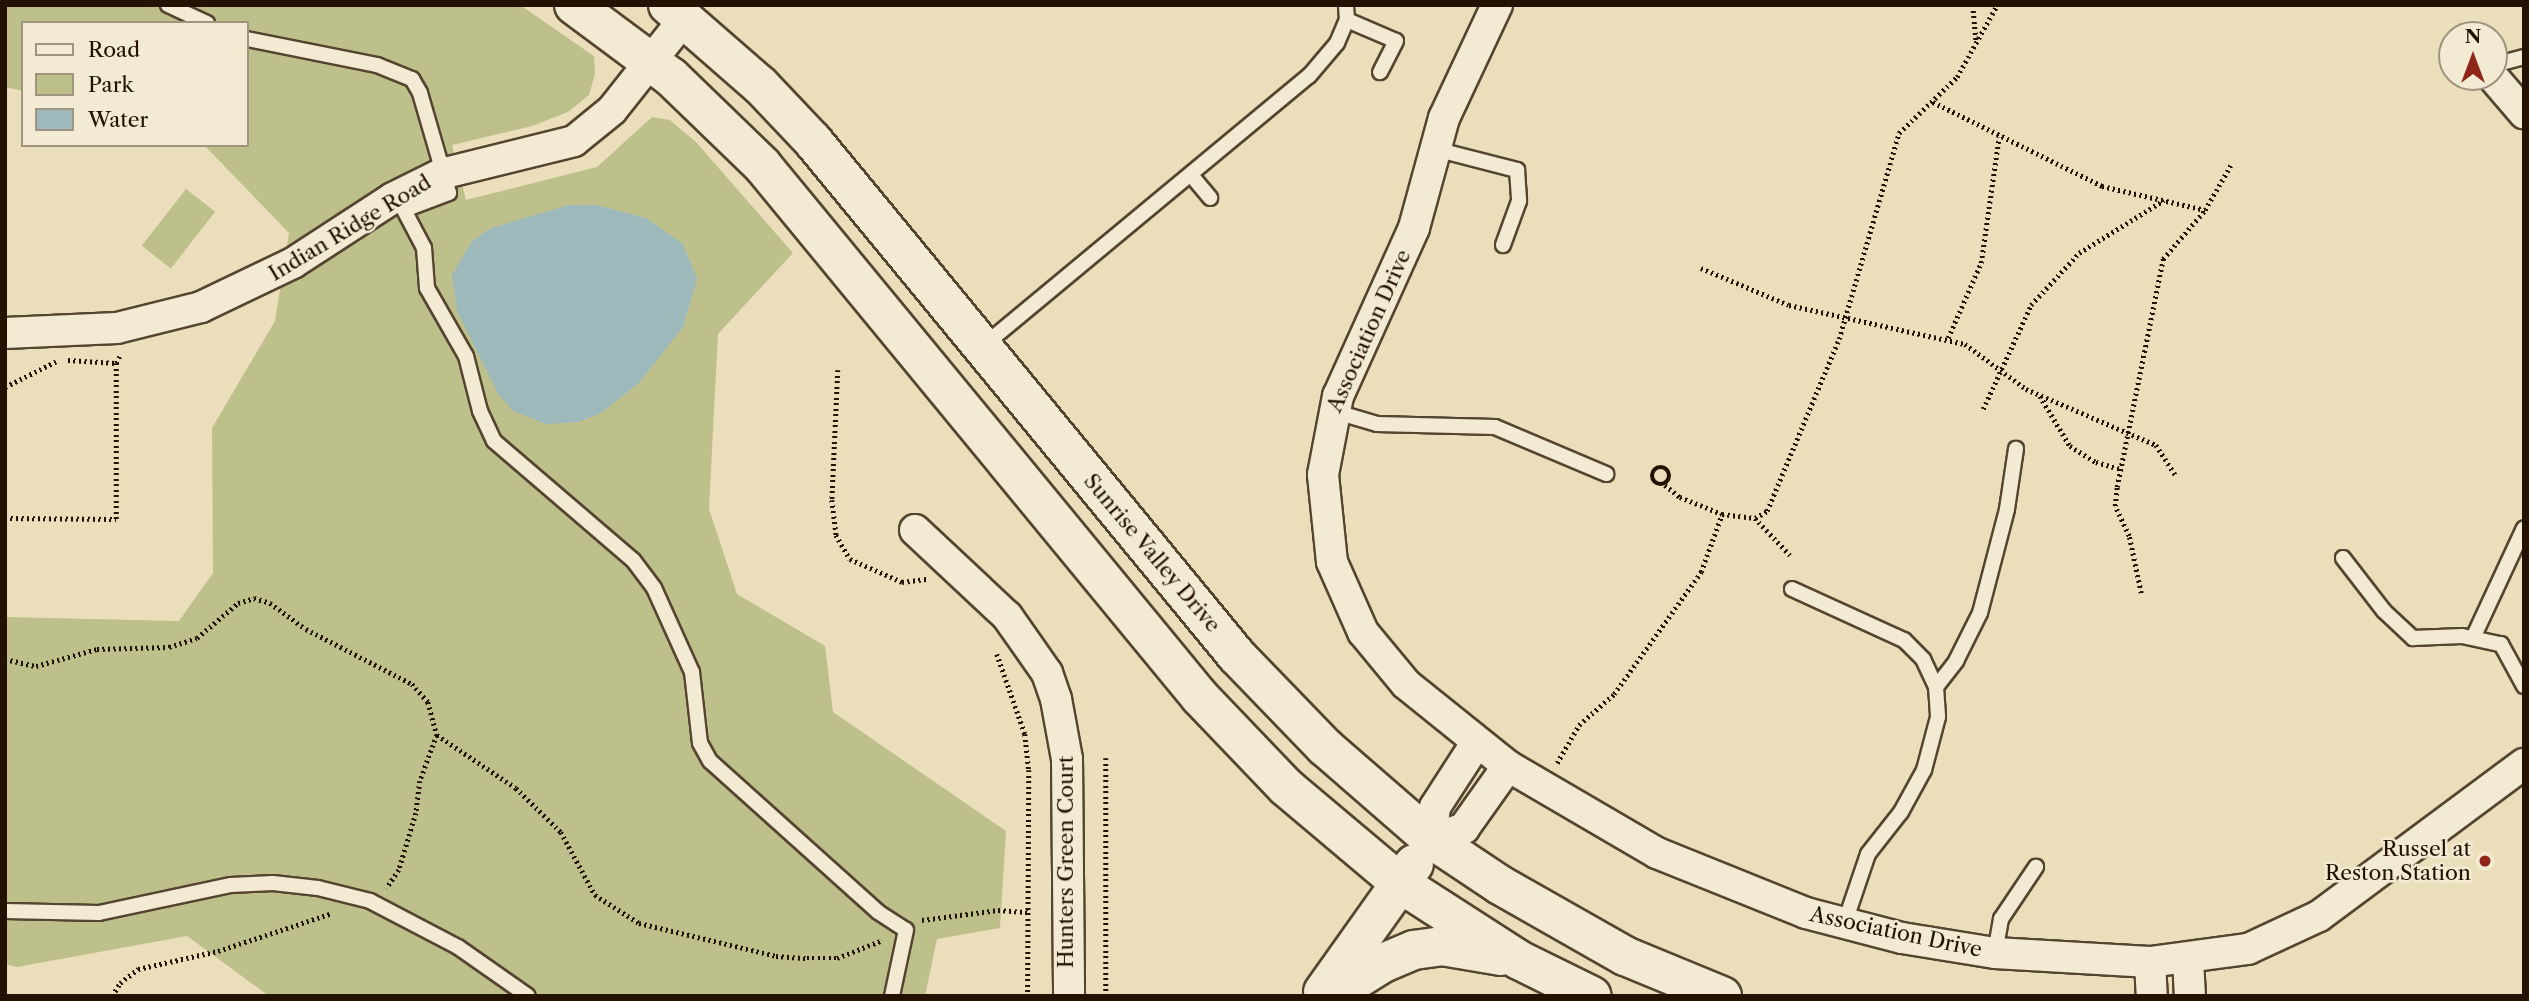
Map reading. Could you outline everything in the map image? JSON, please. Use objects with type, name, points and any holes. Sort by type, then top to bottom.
[{"type":"main road","points":[[574,5],[651,61],[715,117],[779,185],[1220,719],[1286,787],[1401,884],[1518,960],[1592,996]]},
{"type":"main road","name":"Sunrise Valley Drive","points":[[683,9],[813,141],[1276,701],[1431,839],[1613,950],[1722,996]]},
{"type":"main road","points":[[1321,996],[1431,839]]},
{"type":"main road","points":[[1330,996],[1383,963],[1414,950],[1441,946],[1518,960]]},
{"type":"street","name":"Association Drive","points":[[1497,5],[1449,105],[1415,228],[1333,411],[1323,495],[1330,553],[1342,592],[1363,632],[1387,664],[1477,743],[1508,766],[1681,865],[1746,893],[1844,925],[1995,953],[2150,962],[2248,949],[2319,916],[2524,764]]},
{"type":"street","name":"Indian Ridge Road","points":[[5,333],[117,328],[201,307],[284,269],[393,198],[559,147],[583,137],[601,122],[651,61],[683,9]]},
{"type":"street","points":[[2505,91],[2524,113]]},
{"type":"street","name":"Hunters Green Court","points":[[915,530],[1007,616],[1041,662],[1056,699],[1068,759],[1069,996]]},
{"type":"street","points":[[1477,743],[1435,807],[1431,839],[1465,828],[1508,766]]},
{"type":"street","points":[[2188,959],[2190,996]]},
{"type":"street","points":[[2150,962],[2152,996]]},
{"type":"lane","points":[[168,5],[203,21]]},
{"type":"lane","points":[[981,347],[1191,175],[1321,64],[1347,13],[1396,41],[1380,72]]},
{"type":"lane","points":[[248,39],[377,65],[412,79],[420,93],[445,183],[404,210],[424,248],[427,288],[466,356],[480,411],[494,441],[633,560],[654,588],[692,671],[700,743],[710,761],[878,912],[906,930],[892,996]]},
{"type":"lane","points":[[1435,149],[1517,170],[1517,210],[1503,245]]},
{"type":"lane","points":[[1191,175],[1210,198]]},
{"type":"lane","points":[[1333,411],[1377,424],[1495,427],[1606,474]]},
{"type":"lane","points":[[1936,687],[1956,661],[1980,613],[2007,509],[2016,449]]},
{"type":"lane","points":[[2473,638],[2524,528]]},
{"type":"lane","points":[[2343,558],[2384,611],[2413,638],[2473,638],[2501,644],[2520,669],[2524,686]]},
{"type":"lane","points":[[1792,589],[1904,640],[1923,659],[1936,687],[1938,716],[1924,770],[1901,812],[1868,854],[1844,925]]},
{"type":"lane","points":[[1995,953],[2001,919],[2036,867]]},
{"type":"lane","points":[[5,911],[99,913],[152,899],[273,883],[370,901],[458,947],[528,996]]},
{"type":"path","points":[[1973,5],[1976,44]]},
{"type":"path","points":[[1755,518],[1771,504],[1833,356],[1899,133],[1909,118],[1933,103],[1967,63],[1997,5]]},
{"type":"path","points":[[1933,103],[2102,186],[2205,210]]},
{"type":"path","points":[[1948,338],[1981,263],[1999,137]]},
{"type":"path","points":[[2141,593],[2129,536],[2115,506],[2163,259],[2205,210],[2232,163]]},
{"type":"path","points":[[1983,409],[1997,370],[2031,305],[2079,253],[2164,200]]},
{"type":"path","points":[[1701,268],[1788,305],[1843,320],[1948,338],[1975,350],[1997,370],[2040,396],[2155,445],[2176,476]]},
{"type":"path","points":[[5,387],[56,360],[116,363],[116,519],[5,518]]},
{"type":"path","points":[[838,370],[832,500],[836,535],[850,559],[902,582],[938,579]]},
{"type":"path","points":[[2040,396],[2070,446],[2096,462],[2121,469]]},
{"type":"path","points":[[1665,485],[1669,472],[1658,467],[1652,478],[1680,497],[1722,514],[1755,518],[1790,555]]},
{"type":"path","points":[[1544,789],[1579,725],[1614,694],[1701,572],[1722,514]]},
{"type":"path","points":[[5,659],[36,666],[97,649],[169,647],[197,638],[238,603],[254,598],[270,603],[306,629],[412,684],[428,702],[437,735],[420,780],[416,813],[399,870],[370,901],[218,951],[138,969],[120,983],[112,996]]},
{"type":"path","points":[[990,642],[1024,734],[1029,770],[1028,996]]},
{"type":"path","points":[[437,735],[516,788],[561,832],[595,895],[639,923],[776,956],[837,958],[906,930],[923,919],[998,909],[1029,912]]},
{"type":"path","points":[[1106,758],[1106,996]]},
{"type":"green space","points":[[5,5],[520,5],[594,56],[595,74],[589,95],[568,112],[532,126],[452,145],[466,200],[597,167],[652,117],[670,120],[696,142],[793,253],[718,334],[709,509],[737,594],[825,646],[833,712],[1006,831],[1000,928],[937,939],[925,996],[269,996],[187,936],[17,967],[5,964],[5,617],[179,621],[213,573],[212,428],[275,321],[289,233],[206,147],[248,147],[248,21],[21,21],[21,91],[5,87]]},
{"type":"green space","points":[[186,189],[215,212],[171,269],[142,246]]},
{"type":"water","points":[[569,205],[596,205],[646,218],[683,244],[697,279],[683,327],[639,383],[601,413],[578,422],[546,424],[513,411],[498,394],[457,311],[452,275],[472,241],[491,228]]},
{"type":"place","name":"Russel at Reston Station","points":[[2485,861]]}]
